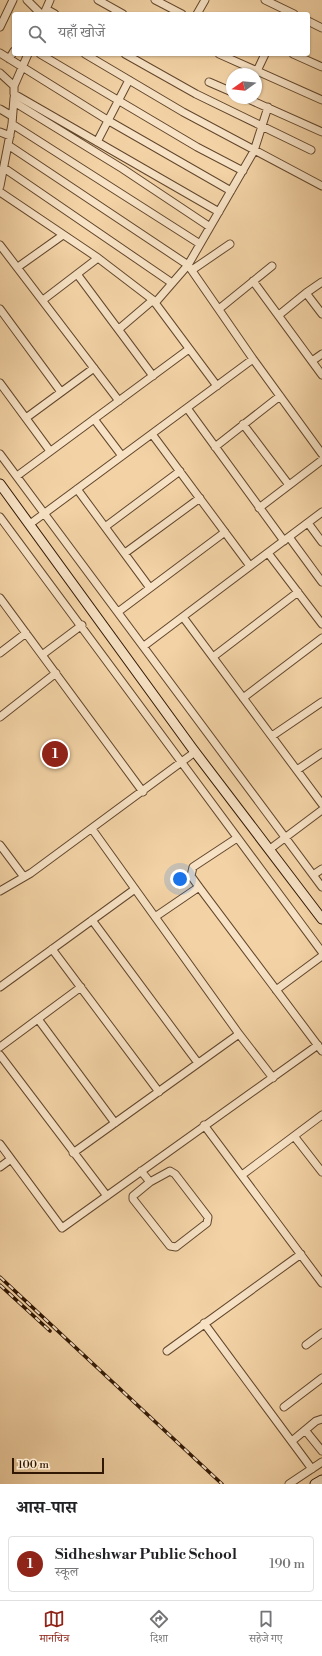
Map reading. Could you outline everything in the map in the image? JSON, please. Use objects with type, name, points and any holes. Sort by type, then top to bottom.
[{"type":"street","points":[[0,27],[13,0]]},
{"type":"street","points":[[27,0],[40,12],[50,0]]},
{"type":"street","points":[[98,0],[119,12]]},
{"type":"street","points":[[155,0],[178,12]]},
{"type":"street","points":[[199,12],[205,0]]},
{"type":"street","points":[[265,0],[290,12]]},
{"type":"street","points":[[310,22],[322,28]]},
{"type":"street","points":[[0,53],[109,121],[231,191]]},
{"type":"street","points":[[10,59],[12,55]]},
{"type":"street","points":[[0,186],[12,124],[14,86],[27,56]]},
{"type":"street","points":[[43,56],[197,147],[243,171]]},
{"type":"street","points":[[88,56],[183,112],[320,185],[322,176]]},
{"type":"street","points":[[129,56],[196,94],[311,150]]},
{"type":"street","points":[[223,56],[250,68]]},
{"type":"street","points":[[259,68],[265,56]]},
{"type":"street","points":[[297,56],[322,67]]},
{"type":"street","points":[[0,73],[14,86]]},
{"type":"street","points":[[262,73],[322,100]]},
{"type":"street","points":[[97,142],[129,80]]},
{"type":"street","points":[[209,82],[226,89]]},
{"type":"street","points":[[14,98],[97,142],[219,212]]},
{"type":"street","points":[[14,98],[210,228]]},
{"type":"street","points":[[261,104],[322,132]]},
{"type":"street","points":[[190,268],[200,244],[254,151],[268,107]]},
{"type":"street","points":[[0,109],[12,116]]},
{"type":"street","points":[[12,124],[200,244]]},
{"type":"street","points":[[0,132],[10,136]]},
{"type":"street","points":[[8,145],[190,268],[253,360],[322,454]]},
{"type":"street","points":[[123,169],[129,160]]},
{"type":"street","points":[[4,168],[172,283]]},
{"type":"street","points":[[0,192],[98,258],[154,302],[217,386]]},
{"type":"street","points":[[18,267],[63,235]]},
{"type":"street","points":[[119,329],[154,302],[172,283],[190,268],[230,244]]},
{"type":"street","points":[[0,245],[119,401]]},
{"type":"street","points":[[43,300],[98,258]]},
{"type":"street","points":[[219,309],[272,266]]},
{"type":"street","points":[[77,274],[153,376]]},
{"type":"street","points":[[253,281],[322,375]]},
{"type":"street","points":[[279,315],[322,282]]},
{"type":"street","points":[[306,293],[322,314]]},
{"type":"street","points":[[0,309],[60,392]]},
{"type":"street","points":[[17,476],[190,349]]},
{"type":"street","points":[[312,361],[322,354]]},
{"type":"street","points":[[30,524],[253,360]]},
{"type":"street","points":[[26,418],[94,368]]},
{"type":"street","points":[[0,383],[50,451]]},
{"type":"street","points":[[215,447],[280,396]]},
{"type":"street","points":[[186,408],[259,508],[322,582]]},
{"type":"street","points":[[94,419],[122,456]]},
{"type":"street","points":[[244,424],[290,485]]},
{"type":"street","points":[[152,434],[250,566]]},
{"type":"street","points":[[0,454],[322,887]]},
{"type":"street","points":[[259,508],[322,460]]},
{"type":"street","points":[[105,527],[180,471]]},
{"type":"street","points":[[0,484],[195,752],[322,919]]},
{"type":"street","points":[[77,489],[150,588]]},
{"type":"street","points":[[125,553],[200,498]]},
{"type":"street","points":[[144,646],[322,512]]},
{"type":"street","points":[[0,517],[82,625],[181,762],[322,952]]},
{"type":"street","points":[[308,523],[322,542]]},
{"type":"street","points":[[118,612],[225,532]]},
{"type":"street","points":[[268,553],[322,624]]},
{"type":"street","points":[[213,657],[298,592]]},
{"type":"street","points":[[0,598],[143,792]]},
{"type":"street","points":[[183,617],[322,804]]},
{"type":"street","points":[[42,655],[82,625]]},
{"type":"street","points":[[0,653],[26,633]]},
{"type":"street","points":[[243,698],[322,638]]},
{"type":"street","points":[[0,717],[56,673]]},
{"type":"street","points":[[272,736],[322,702]]},
{"type":"street","points":[[0,891],[24,878],[143,792],[195,752]]},
{"type":"street","points":[[297,770],[322,753]]},
{"type":"street","points":[[270,849],[322,810]]},
{"type":"street","points":[[92,829],[273,1078]]},
{"type":"street","points":[[0,1144],[62,1228],[204,1125],[320,1048],[191,876],[193,867],[237,838]]},
{"type":"street","points":[[0,845],[24,878]]},
{"type":"street","points":[[313,875],[322,869]]},
{"type":"street","points":[[156,917],[199,887]]},
{"type":"street","points":[[0,987],[135,889]]},
{"type":"street","points":[[92,920],[198,1064]]},
{"type":"street","points":[[52,949],[159,1092]]},
{"type":"street","points":[[276,990],[322,956]]},
{"type":"street","points":[[0,1047],[81,987]]},
{"type":"street","points":[[38,1019],[115,1123]]},
{"type":"street","points":[[74,1153],[240,1034]]},
{"type":"street","points":[[0,1054],[107,1196]]},
{"type":"street","points":[[242,1175],[322,1115]]},
{"type":"street","points":[[204,1125],[322,1283]]},
{"type":"street","points":[[294,1136],[322,1172]]},
{"type":"street","points":[[0,1167],[11,1159]]},
{"type":"street","points":[[141,1171],[150,1182]]},
{"type":"street","points":[[170,1171],[175,1174],[208,1217],[207,1223],[176,1247],[170,1246],[133,1199],[133,1196],[150,1182],[166,1172],[170,1171]]},
{"type":"street","points":[[167,1351],[301,1254]]},
{"type":"street","points":[[204,1323],[312,1469]]},
{"type":"street","points":[[306,1345],[322,1334]]},
{"type":"street","points":[[284,1407],[322,1378]]},
{"type":"street","points":[[292,1441],[322,1419]]},
{"type":"street","points":[[305,1430],[322,1451]]},
{"type":"street","points":[[289,1484],[322,1462]]},
{"type":"street","points":[[315,1484],[322,1480]]},
{"type":"railway","points":[[0,1277],[222,1484]]},
{"type":"railway","points":[[0,1285],[50,1331]]},
{"type":"place","name":"Sidheshwar Public School","points":[[55,754]]}]
